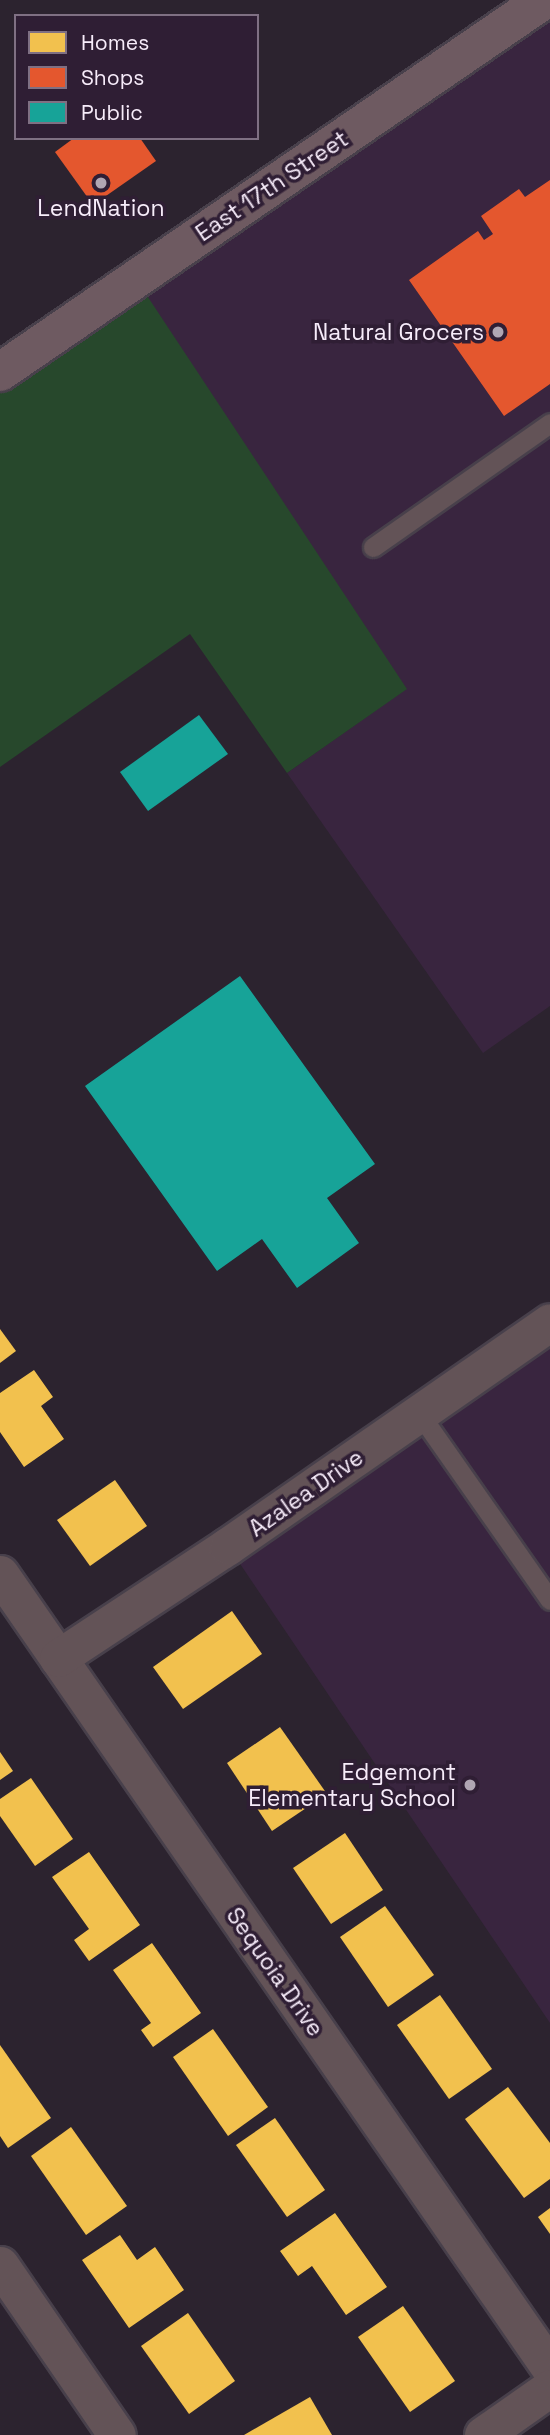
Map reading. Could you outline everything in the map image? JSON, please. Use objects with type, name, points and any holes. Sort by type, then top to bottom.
[{"type":"main road","name":"East 17th Street","points":[[0,372],[544,0]]},
{"type":"street","name":"Azalea Drive","points":[[58,1658],[550,1322]]},
{"type":"street","name":"Sequoia Drive","points":[[0,1574],[550,2368]]},
{"type":"street","points":[[0,2265],[117,2435]]},
{"type":"street","points":[[483,2435],[550,2388]]},
{"type":"lane","points":[[373,547],[550,423]]},
{"type":"lane","points":[[419,1413],[550,1600]]},
{"type":"shaded area","points":[[550,0],[550,1006],[483,1053],[287,773],[406,689],[128,285]]},
{"type":"shaded area","name":"Edgemont Elementary School","points":[[550,1321],[550,2023],[228,1546]]},
{"type":"green space","points":[[136,279],[407,689],[287,773],[190,634],[0,767],[0,372]]},
{"type":"building: Homes","points":[[0,1329],[16,1351],[0,1363]]},
{"type":"building: Homes","points":[[34,1370],[53,1397],[41,1406],[64,1439],[24,1467],[0,1432],[0,1393]]},
{"type":"building: Homes","points":[[115,1480],[147,1526],[90,1566],[57,1520]]},
{"type":"building: Homes","points":[[232,1611],[262,1654],[183,1709],[153,1667]]},
{"type":"building: Homes","points":[[280,1727],[327,1794],[272,1831],[227,1763]]},
{"type":"building: Homes","points":[[0,1752],[13,1771],[0,1780]]},
{"type":"building: Homes","points":[[31,1778],[73,1839],[35,1866],[0,1816],[0,1799]]},
{"type":"building: Homes","points":[[345,1833],[383,1890],[331,1924],[293,1868]]},
{"type":"building: Homes","points":[[89,1852],[140,1925],[89,1961],[74,1940],[89,1929],[52,1877]]},
{"type":"building: Homes","points":[[385,1906],[434,1975],[388,2007],[340,1937]]},
{"type":"building: Homes","points":[[152,1943],[201,2013],[153,2047],[141,2030],[151,2023],[113,1970]]},
{"type":"building: Homes","points":[[440,1995],[492,2069],[449,2099],[397,2025]]},
{"type":"building: Homes","points":[[213,2029],[268,2107],[228,2136],[173,2057]]},
{"type":"building: Homes","points":[[0,2045],[51,2118],[8,2148],[0,2136]]},
{"type":"building: Homes","points":[[508,2087],[550,2143],[550,2179],[524,2198],[465,2119]]},
{"type":"building: Homes","points":[[275,2118],[325,2190],[287,2217],[236,2145]]},
{"type":"building: Homes","points":[[71,2127],[127,2206],[86,2235],[31,2156]]},
{"type":"building: Homes","points":[[550,2208],[550,2234],[538,2217]]},
{"type":"building: Homes","points":[[335,2213],[387,2287],[346,2315],[312,2266],[298,2276],[280,2251]]},
{"type":"building: Homes","points":[[120,2235],[137,2260],[155,2247],[184,2290],[129,2328],[82,2260]]},
{"type":"building: Homes","points":[[403,2306],[455,2381],[410,2412],[358,2337]]},
{"type":"building: Homes","points":[[188,2313],[235,2381],[189,2414],[141,2346]]},
{"type":"building: Homes","points":[[310,2397],[332,2435],[244,2435]]},
{"type":"building: Shops","name":"LendNation","points":[[71,140],[141,140],[156,161],[93,205],[55,152]]},
{"type":"building: Shops","name":"Natural Grocers","points":[[550,180],[550,384],[504,416],[409,280],[478,231],[484,240],[493,234],[481,216],[519,189],[525,197]]},
{"type":"building: Public","points":[[199,715],[228,754],[148,811],[120,772]]},
{"type":"building: Public","points":[[240,976],[375,1164],[327,1198],[359,1243],[297,1288],[262,1239],[217,1271],[85,1086]]},
{"type":"place","name":"LendNation","points":[[101,183]]},
{"type":"place","name":"Natural Grocers","points":[[498,332]]},
{"type":"place","name":"Edgemont Elementary School","points":[[470,1785]]}]
